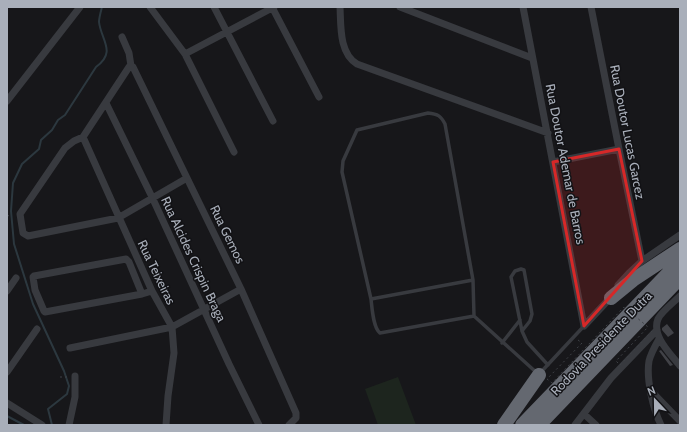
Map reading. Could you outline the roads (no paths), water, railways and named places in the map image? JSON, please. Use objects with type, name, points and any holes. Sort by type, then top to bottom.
[{"type":"highway","points":[[611,298],[633,280],[680,249]]},
{"type":"highway","name":"Rodovia Presidente Dutra","points":[[522,425],[680,261]]},
{"type":"highway","name":"Rodovia Presidente Dutra","points":[[539,425],[680,278]]},
{"type":"highway","points":[[606,354],[653,314],[680,287]]},
{"type":"highway","points":[[504,425],[543,370]]},
{"type":"street","points":[[7,101],[80,7]]},
{"type":"street","points":[[150,7],[185,54],[234,152]]},
{"type":"street","points":[[214,7],[273,122]]},
{"type":"street","points":[[185,54],[273,7],[319,98]]},
{"type":"street","points":[[340,7],[343,44],[346,53],[351,60],[357,64],[548,133]]},
{"type":"street","points":[[400,7],[532,58]]},
{"type":"street","name":"Rua Doutor Ademar de Barros","points":[[523,7],[584,326]]},
{"type":"street","name":"Rua Doutor Lucas Garcez","points":[[591,7],[642,261]]},
{"type":"street","name":"Rua Gemos","points":[[122,37],[129,53],[131,66],[133,67],[241,289],[296,417],[295,420],[289,425]]},
{"type":"street","points":[[131,66],[83,137],[74,141],[65,148],[18,215],[23,233],[28,236],[118,218],[187,178]]},
{"type":"street","name":"Rua Alcides Crispin Braga","points":[[106,103],[152,197],[259,425]]},
{"type":"street","name":"Rua Teixeiras","points":[[83,137],[152,291],[172,328],[174,354],[168,396],[166,425]]},
{"type":"street","points":[[553,162],[619,149]]},
{"type":"street","points":[[584,326],[611,298],[618,285],[629,272],[642,261],[680,235]]},
{"type":"street","points":[[142,294],[130,262],[126,259],[33,277],[35,290],[44,312],[142,294],[152,291]]},
{"type":"street","points":[[7,290],[16,278]]},
{"type":"street","points":[[70,348],[172,328],[241,289]]},
{"type":"street","points":[[575,425],[611,378],[655,330],[658,318],[680,296]]},
{"type":"street","points":[[7,372],[37,330]]},
{"type":"street","points":[[655,330],[680,366]]},
{"type":"street","points":[[660,339],[651,354],[649,362],[653,406],[660,425]]},
{"type":"street","points":[[69,425],[75,398],[75,376]]},
{"type":"street","points":[[651,390],[680,421]]},
{"type":"street","points":[[7,403],[42,425]]},
{"type":"street","points":[[584,414],[596,425]]},
{"type":"lane","points":[[474,316],[380,333],[377,331],[342,172],[343,161],[357,130],[428,113],[437,114],[441,117],[445,124],[473,280],[474,316],[502,343],[543,370]]},
{"type":"lane","points":[[522,331],[530,321],[532,314],[524,270],[521,269],[515,271],[511,277],[522,331],[543,370]]},
{"type":"lane","points":[[371,299],[473,280]]},
{"type":"lane","points":[[502,343],[520,320]]},
{"type":"lane","points":[[543,370],[584,326]]},
{"type":"waterway","points":[[52,425],[48,409],[67,394],[69,386],[64,371],[33,304],[14,244],[11,211],[13,183],[22,164],[39,149],[41,140],[52,130],[58,120],[65,115],[96,67],[106,56],[106,46],[99,22],[102,7]]},
{"type":"waterway","points":[[7,416],[24,425]]}]
